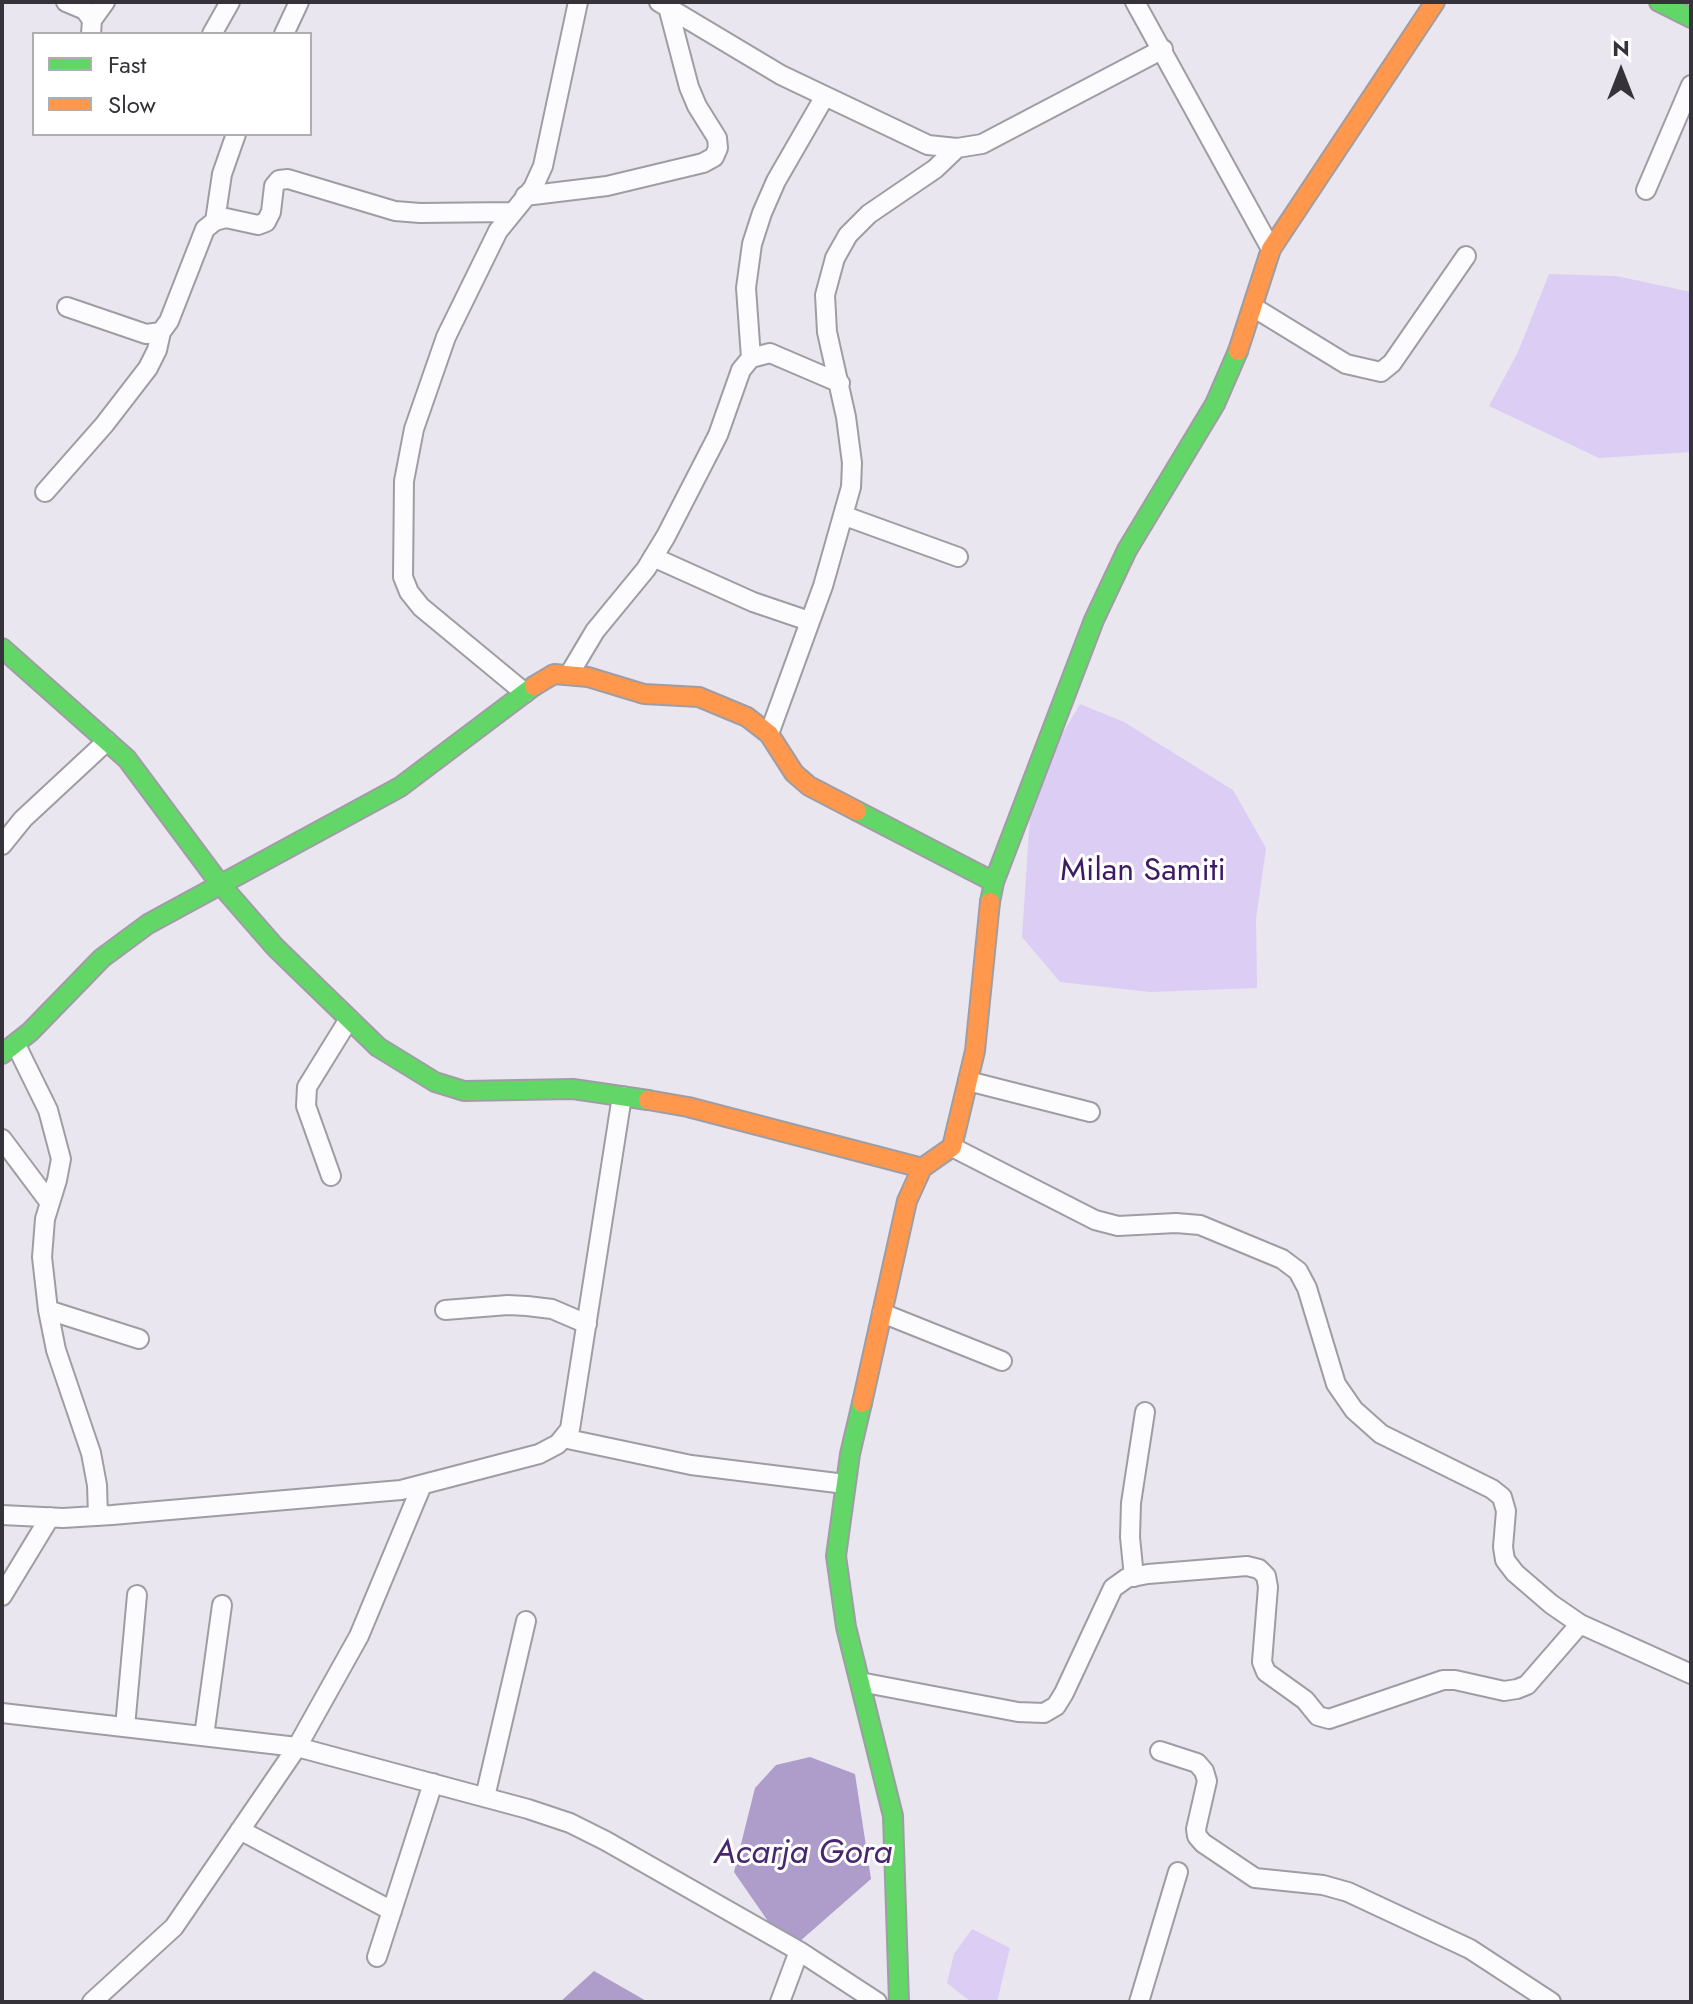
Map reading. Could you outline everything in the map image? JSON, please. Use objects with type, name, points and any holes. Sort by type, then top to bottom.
[{"type":"street","points":[[66,2],[85,10],[92,27]]},
{"type":"street","points":[[92,27],[105,2]]},
{"type":"street","points":[[213,32],[230,2]]},
{"type":"street","points":[[285,32],[299,2]]},
{"type":"street","points":[[525,693],[421,607],[409,592],[403,577],[404,481],[414,429],[450,328],[498,231],[533,188],[543,166],[578,2]]},
{"type":"street","points":[[1135,2],[1271,249]]},
{"type":"street","points":[[899,2002],[893,1816],[846,1627],[836,1556],[845,1484],[907,1201],[922,1168],[952,1147],[975,1051],[987,919],[994,882],[1094,620],[1127,550],[1215,404],[1235,362],[1271,249],[1435,2]]},
{"type":"street","points":[[1659,2],[1691,18]]},
{"type":"street","points":[[525,196],[607,186],[703,163],[714,157],[718,148],[717,138],[689,87],[663,5]]},
{"type":"street","points":[[663,5],[781,75],[928,145],[957,148],[982,144],[1163,49]]},
{"type":"street","points":[[1646,190],[1691,85]]},
{"type":"street","points":[[751,358],[746,288],[752,244],[776,181],[825,96]]},
{"type":"street","points":[[215,221],[222,174],[235,136]]},
{"type":"street","points":[[769,734],[845,516],[851,487],[852,463],[840,383],[827,332],[825,295],[835,258],[848,235],[869,214],[935,169],[957,148]]},
{"type":"street","points":[[45,492],[104,425],[148,368],[205,229],[215,221],[226,218],[258,225],[266,222],[271,212],[274,186],[279,180],[288,179],[395,211],[511,212]]},
{"type":"street","points":[[1253,307],[1346,364],[1381,372],[1392,363],[1466,256]]},
{"type":"street","points":[[67,307],[146,334],[161,332]]},
{"type":"street","points":[[570,673],[595,631],[653,557],[718,435],[741,370],[751,358],[770,353],[840,383]]},
{"type":"street","points":[[845,516],[958,557]]},
{"type":"street","points":[[653,557],[753,602],[809,621]]},
{"type":"street","points":[[2,648],[127,759],[220,884],[275,947],[378,1047],[435,1082],[464,1091],[492,1092],[537,1087],[573,1089],[688,1107],[922,1168]]},
{"type":"street","points":[[98,1516],[97,1485],[91,1453],[56,1350],[42,1257],[45,1219],[61,1159],[48,1110],[9,1050],[102,958],[148,924],[400,787],[525,693],[554,674],[570,673],[644,694],[699,697],[747,717],[769,734],[794,773],[809,786],[994,882]]},
{"type":"street","points":[[2,845],[23,819],[107,741]]},
{"type":"street","points":[[331,1176],[306,1106],[307,1087],[349,1019]]},
{"type":"street","points":[[968,1081],[1090,1112]]},
{"type":"street","points":[[2,1515],[98,1516],[401,1490],[539,1454],[558,1444],[570,1429],[622,1096]]},
{"type":"street","points":[[2,1139],[50,1203]]},
{"type":"street","points":[[952,1147],[1095,1220],[1118,1226],[1200,1225],[1282,1259],[1298,1271],[1307,1288],[1336,1384],[1354,1410],[1381,1434],[1492,1489],[1502,1497],[1506,1511],[1505,1560],[1515,1573],[1551,1604],[1580,1624],[1691,1674]]},
{"type":"street","points":[[445,1310],[527,1306],[552,1309],[587,1324]]},
{"type":"street","points":[[48,1310],[139,1339]]},
{"type":"street","points":[[882,1313],[1002,1361]]},
{"type":"street","points":[[1134,1577],[1131,1503],[1145,1412]]},
{"type":"street","points":[[563,1438],[691,1465],[845,1484]]},
{"type":"street","points":[[92,2002],[174,1927],[297,1747],[359,1636],[422,1485]]},
{"type":"street","points":[[2,1596],[50,1517]]},
{"type":"street","points":[[860,1682],[1018,1712],[1044,1713],[1056,1706],[1064,1693],[1113,1588],[1127,1578],[1247,1566],[1259,1569],[1266,1576],[1268,1587],[1262,1662],[1266,1672],[1305,1700],[1318,1716],[1329,1719],[1443,1680],[1504,1691],[1517,1689],[1527,1685],[1580,1624]]},
{"type":"street","points":[[125,1727],[137,1595]]},
{"type":"street","points":[[204,1736],[222,1605]]},
{"type":"street","points":[[485,1797],[526,1621]]},
{"type":"street","points":[[2,1713],[297,1747],[570,1823],[799,1951],[872,2000]]},
{"type":"street","points":[[1160,1751],[1197,1763],[1204,1771],[1207,1781],[1197,1836],[1255,1878],[1309,1883],[1348,1892],[1470,1949],[1551,2002]]},
{"type":"street","points":[[377,1957],[433,1783]]},
{"type":"street","points":[[240,1830],[392,1911]]},
{"type":"street","points":[[1139,2002],[1178,1872]]},
{"type":"street","points":[[780,2002],[799,1951]]},
{"type":"green space","points":[[1549,274],[1616,276],[1691,292],[1691,452],[1599,458],[1489,406],[1518,352]]},
{"type":"green space","name":"Milan Samiti","points":[[1080,704],[1124,722],[1233,790],[1266,848],[1256,918],[1257,988],[1150,992],[1060,982],[1022,937],[1032,786]]},
{"type":"green space","points":[[972,1929],[1010,1948],[997,2002],[971,2002],[947,1983],[954,1954]]},
{"type":"water","name":"Acarja Gora","points":[[810,1757],[855,1774],[871,1879],[799,1942],[772,1927],[734,1872],[755,1788],[776,1765]]},
{"type":"water","points":[[594,1971],[648,2002],[560,2002]]},
{"type":"traffic: fast","points":[[1659,2],[1691,18]]},
{"type":"traffic: fast","points":[[990,902],[994,882],[1094,620],[1127,550],[1215,404],[1238,351]]},
{"type":"traffic: fast","points":[[2,648],[127,759],[220,884],[275,947],[378,1047],[435,1082],[464,1091],[573,1089],[648,1100]]},
{"type":"traffic: fast","points":[[2,1054],[30,1032],[102,958],[148,924],[400,787],[534,686]]},
{"type":"traffic: fast","points":[[857,811],[994,882]]},
{"type":"traffic: fast","points":[[862,1403],[850,1454],[836,1556],[846,1627],[893,1816],[899,2002]]},
{"type":"traffic: slow","points":[[1238,351],[1271,249],[1435,2]]},
{"type":"traffic: slow","points":[[534,686],[554,674],[588,677],[644,694],[699,697],[747,717],[769,734],[794,773],[809,786],[857,811]]},
{"type":"traffic: slow","points":[[862,1403],[907,1201],[922,1168],[952,1147],[975,1051],[990,902]]},
{"type":"traffic: slow","points":[[648,1100],[688,1107],[922,1168]]}]
